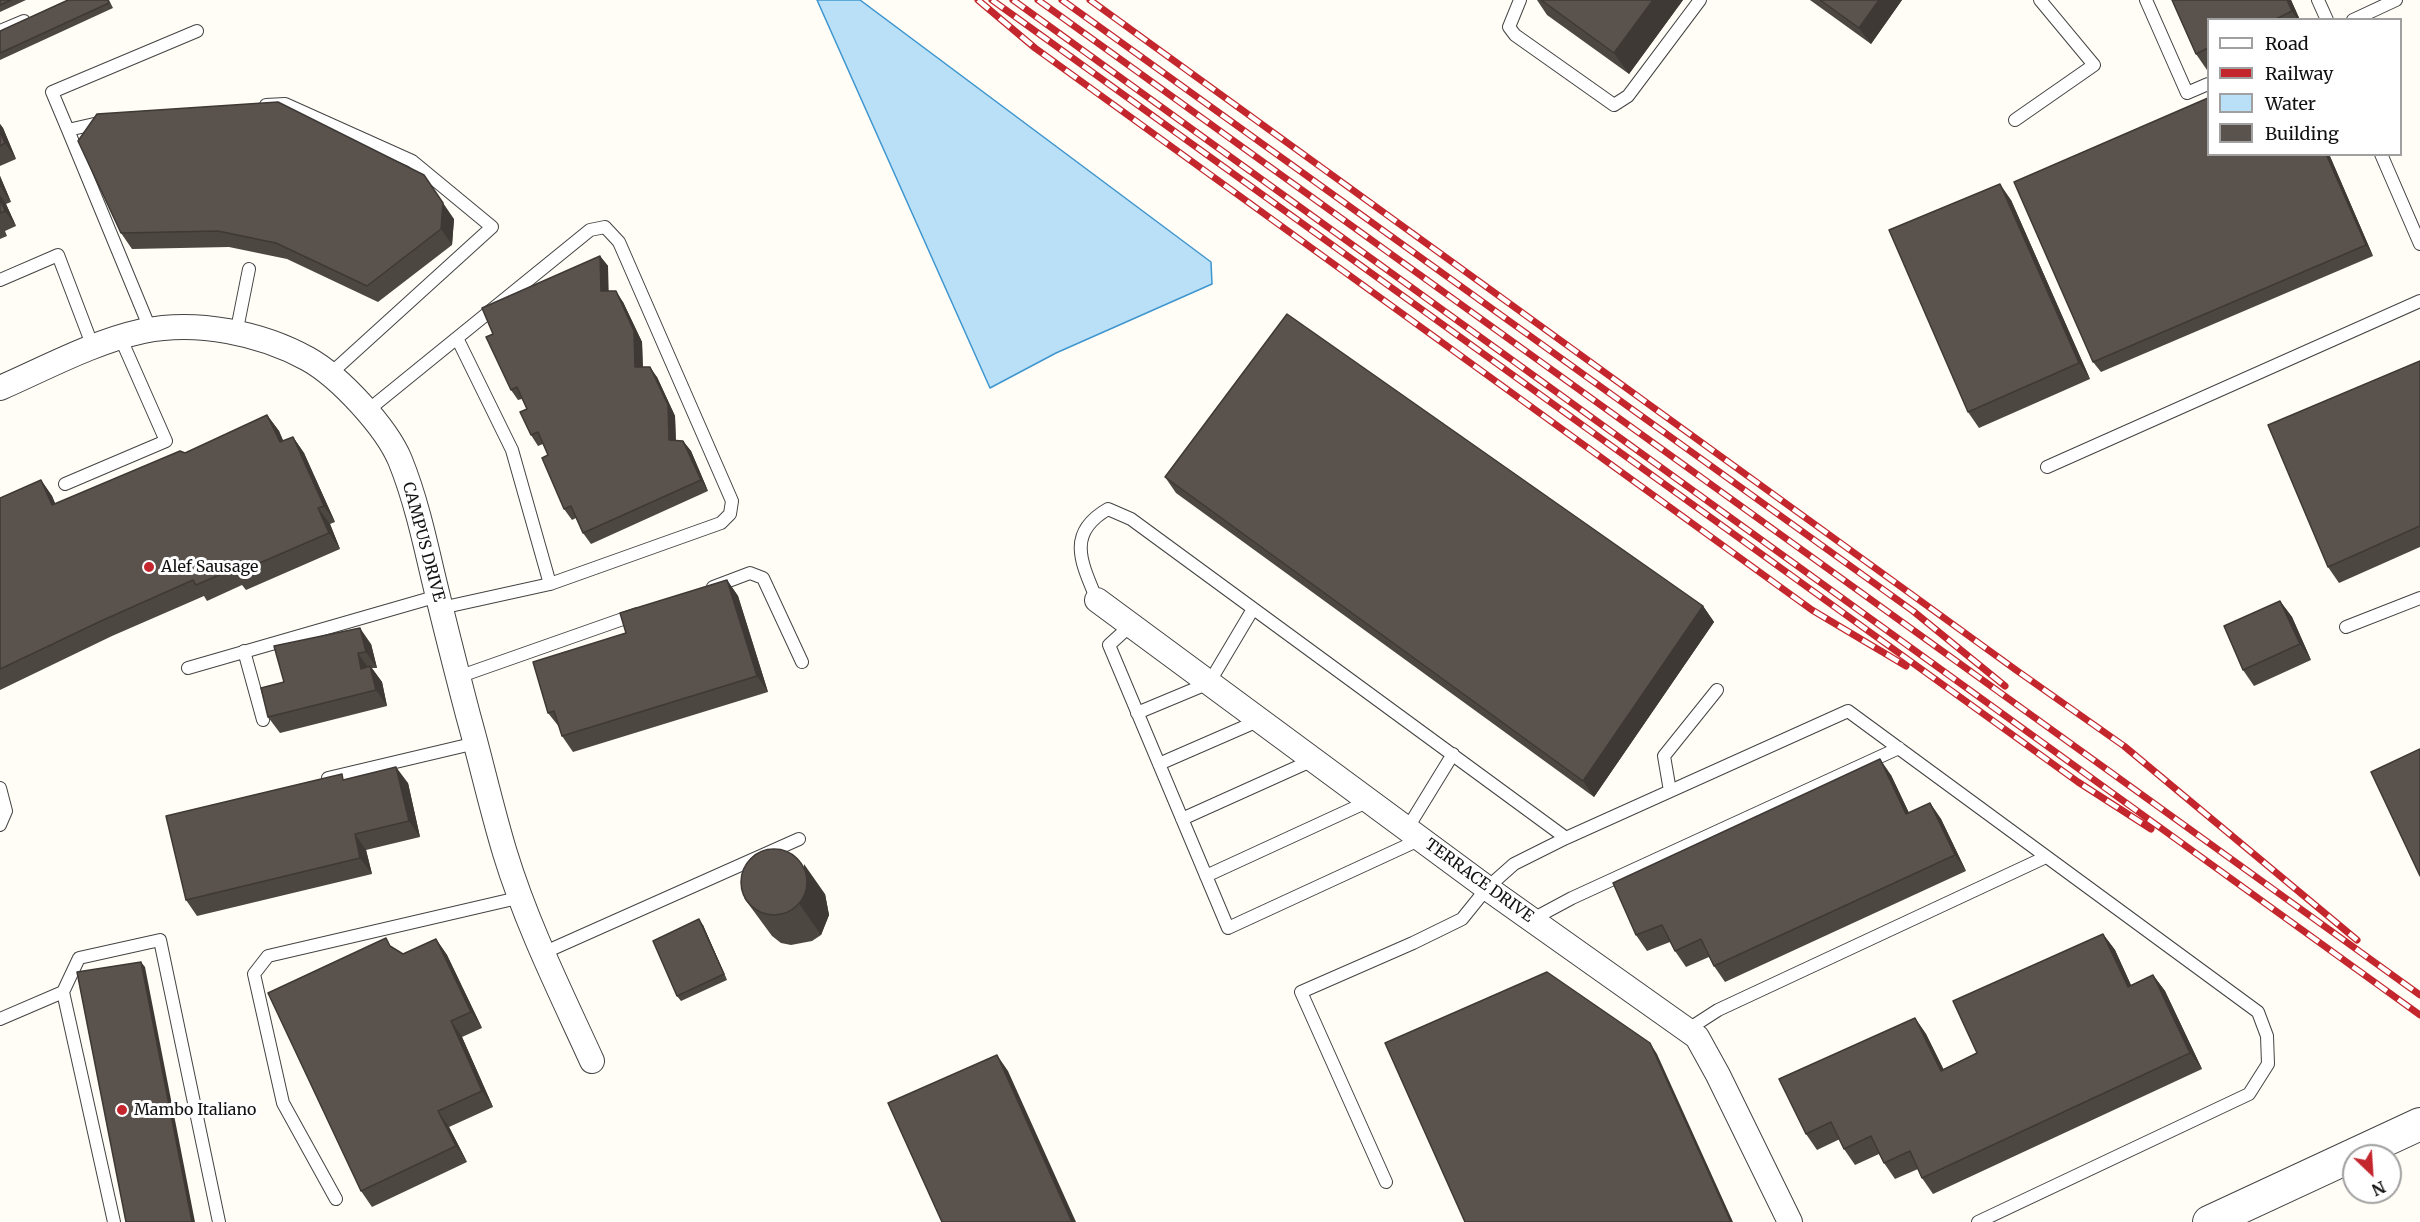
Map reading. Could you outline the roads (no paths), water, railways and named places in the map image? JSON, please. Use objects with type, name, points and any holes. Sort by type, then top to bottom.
[{"type":"street","name":"CAMPUS DRIVE","points":[[0,388],[93,347],[121,339],[151,331],[176,328],[207,329],[278,345],[311,361],[359,400],[389,438],[417,508],[458,677],[505,854],[543,954],[592,1061]]},
{"type":"street","name":"TERRACE DRIVE","points":[[1097,600],[1487,888],[1697,1037],[1790,1222]]},
{"type":"street","points":[[2221,1220],[2420,1124]]},
{"type":"lane","points":[[1520,0],[1509,27],[1515,35],[1614,105],[1628,96],[1700,0]]},
{"type":"lane","points":[[2015,120],[2094,64],[2040,0]]},
{"type":"lane","points":[[2146,0],[2187,93],[2207,84]]},
{"type":"lane","points":[[2318,0],[2326,18]]},
{"type":"lane","points":[[2357,18],[2396,0]]},
{"type":"lane","points":[[0,31],[32,17]]},
{"type":"lane","points":[[151,331],[52,92],[197,31]]},
{"type":"lane","points":[[249,106],[285,104],[412,161],[492,226],[329,375]]},
{"type":"lane","points":[[68,130],[111,121]]},
{"type":"lane","points":[[2382,156],[2420,243]]},
{"type":"lane","points":[[188,668],[244,651],[440,602],[550,584],[722,523],[730,514],[732,501],[619,242],[605,227],[590,230],[367,411]]},
{"type":"lane","points":[[0,280],[58,255],[93,347]]},
{"type":"lane","points":[[236,334],[249,269]]},
{"type":"lane","points":[[2047,467],[2420,300]]},
{"type":"lane","points":[[457,338],[512,450],[550,584]]},
{"type":"lane","points":[[65,484],[166,441],[121,339]]},
{"type":"lane","points":[[1097,600],[1087,576],[1081,550],[1081,533],[1093,517],[1108,508],[1131,519],[1566,838]]},
{"type":"lane","points":[[705,589],[750,573],[763,578],[802,662]]},
{"type":"lane","points":[[2346,627],[2420,598]]},
{"type":"lane","points":[[458,677],[649,609]]},
{"type":"lane","points":[[1137,713],[1209,682],[1253,609]]},
{"type":"lane","points":[[1131,625],[1109,645],[1228,928],[1414,834],[1453,754]]},
{"type":"lane","points":[[244,651],[263,720]]},
{"type":"lane","points":[[1670,791],[1664,756],[1717,690]]},
{"type":"lane","points":[[1386,1182],[1301,992],[1462,919],[1487,888],[1514,864],[1566,838],[1848,711],[2258,1012],[2267,1035],[2268,1064],[2248,1094],[1978,1222]]},
{"type":"lane","points":[[1159,764],[1260,720]]},
{"type":"lane","points":[[313,782],[476,743]]},
{"type":"lane","points":[[1532,920],[1572,898],[1899,748]]},
{"type":"lane","points":[[1182,819],[1313,760]]},
{"type":"lane","points":[[0,788],[6,811],[0,825]]},
{"type":"lane","points":[[1206,876],[1369,801]]},
{"type":"lane","points":[[543,954],[799,839]]},
{"type":"lane","points":[[1687,1030],[1718,1010],[2046,857]]},
{"type":"lane","points":[[336,1199],[283,1103],[254,974],[268,956],[522,897]]},
{"type":"lane","points":[[114,1222],[63,992],[79,958],[160,940],[219,1222]]},
{"type":"lane","points":[[0,1018],[63,992]]},
{"type":"water","points":[[817,0],[860,0],[1211,262],[1212,284],[1056,353],[990,388]]},
{"type":"railway","points":[[978,0],[1035,48],[1812,610],[1906,666]]},
{"type":"railway","points":[[992,0],[2078,782],[2151,829]]},
{"type":"railway","points":[[1013,0],[2420,1015]]},
{"type":"railway","points":[[1038,0],[2420,995]]},
{"type":"railway","points":[[1062,0],[1913,611],[2005,686]]},
{"type":"railway","points":[[1090,0],[2124,746],[2357,940]]},
{"type":"place","name":"Alef Sausage","points":[[149,567]]},
{"type":"place","name":"Mambo Italiano","points":[[122,1110]]}]
